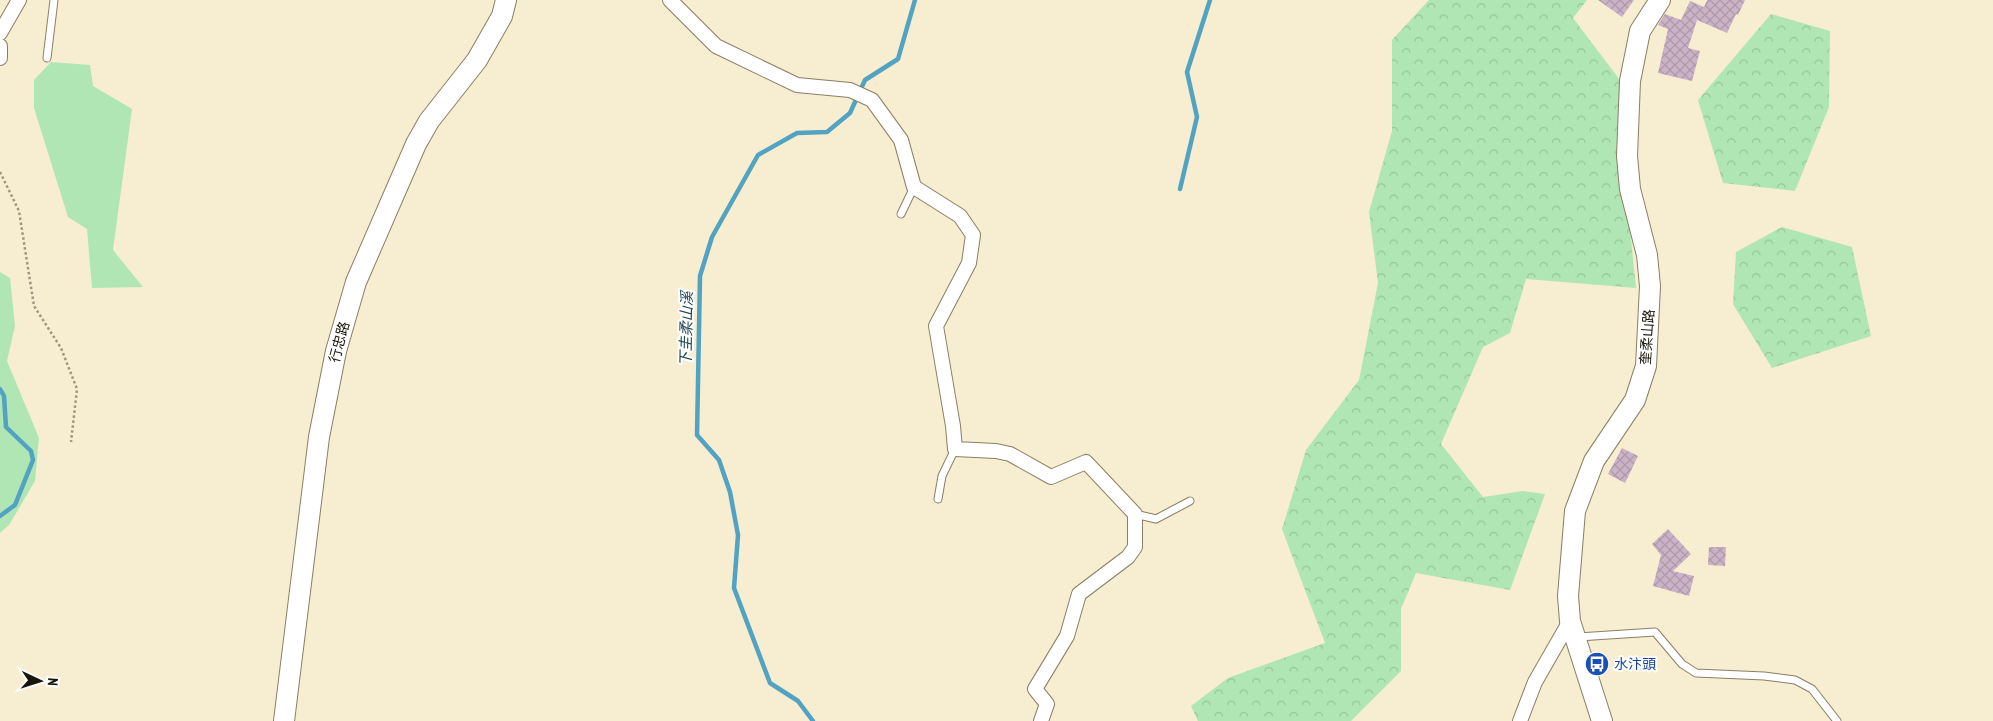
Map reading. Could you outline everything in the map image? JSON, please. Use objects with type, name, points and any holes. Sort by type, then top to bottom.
[{"type":"street","points":[[0,33],[19,0]]},
{"type":"street","name":"行忠路","points":[[284,721],[319,437],[336,351],[356,282],[416,144],[429,121],[477,60],[502,16],[506,0]]},
{"type":"street","points":[[670,0],[716,46],[797,85],[850,90],[872,100],[901,140],[914,187],[960,216],[973,235],[969,263],[936,326],[953,426],[954,448],[1010,454],[1051,477],[1086,462],[1135,514],[1135,547],[1128,557],[1079,594],[1067,636],[1034,689],[1047,704],[1041,721]]},
{"type":"street","name":"奎柔山路","points":[[1602,721],[1572,629],[1568,596],[1575,510],[1594,461],[1635,400],[1646,366],[1650,286],[1646,255],[1630,189],[1628,156],[1630,81],[1640,31],[1660,0]]},
{"type":"street","points":[[0,46],[0,58]]},
{"type":"street","points":[[1520,721],[1534,682],[1561,639],[1572,629]]},
{"type":"lane","points":[[47,58],[54,0]]},
{"type":"lane","points":[[901,214],[914,187]]},
{"type":"lane","points":[[938,499],[942,476],[954,448]]},
{"type":"lane","points":[[1135,514],[1156,519],[1190,501]]},
{"type":"lane","points":[[1572,629],[1654,632],[1682,664],[1696,673],[1764,676],[1795,680],[1812,689],[1837,721]]},
{"type":"path","points":[[0,172],[19,211],[34,306],[60,348],[77,388],[72,442]]},
{"type":"green space","points":[[1429,0],[1587,0],[1573,18],[1626,88],[1623,161],[1636,288],[1526,279],[1510,333],[1483,347],[1441,444],[1483,497],[1523,491],[1545,494],[1510,590],[1416,573],[1401,609],[1401,671],[1351,721],[1198,721],[1191,706],[1228,678],[1325,643],[1282,529],[1306,450],[1359,380],[1378,283],[1369,212],[1392,131],[1392,40]]},
{"type":"green space","points":[[1771,14],[1830,31],[1829,107],[1795,191],[1723,183],[1698,100]]},
{"type":"green space","points":[[51,62],[90,65],[93,86],[132,109],[113,250],[143,287],[92,288],[87,229],[68,217],[34,108],[34,80]]},
{"type":"green space","points":[[1782,227],[1852,247],[1871,336],[1772,368],[1733,304],[1736,252]]},
{"type":"green space","points":[[0,272],[10,278],[15,326],[7,361],[39,438],[35,481],[9,525],[0,533]]},
{"type":"building","points":[[1598,0],[1634,0],[1622,17]]},
{"type":"building","points":[[1707,0],[1745,0],[1727,33],[1697,20],[1688,48],[1700,51],[1692,81],[1658,73],[1668,29],[1658,25],[1665,14],[1681,20],[1690,1],[1704,7]]},
{"type":"building","points":[[1622,448],[1638,456],[1625,483],[1608,474]]},
{"type":"building","points":[[1668,529],[1691,554],[1673,571],[1694,576],[1689,596],[1653,586],[1661,555],[1652,544]]},
{"type":"building","points":[[1709,547],[1726,547],[1725,566],[1708,565]]},
{"type":"waterway","name":"下圭柔山溪","points":[[813,721],[798,701],[770,683],[734,588],[738,535],[730,492],[719,460],[697,435],[700,276],[712,237],[758,155],[797,133],[827,132],[850,113],[865,80],[898,59],[915,0]]},
{"type":"waterway","points":[[1180,189],[1197,117],[1187,72],[1210,0]]},
{"type":"waterway","points":[[0,389],[4,396],[6,427],[31,451],[33,460],[15,505],[0,516]]},
{"type":"place","name":"水汴頭","points":[[1597,664]]}]
